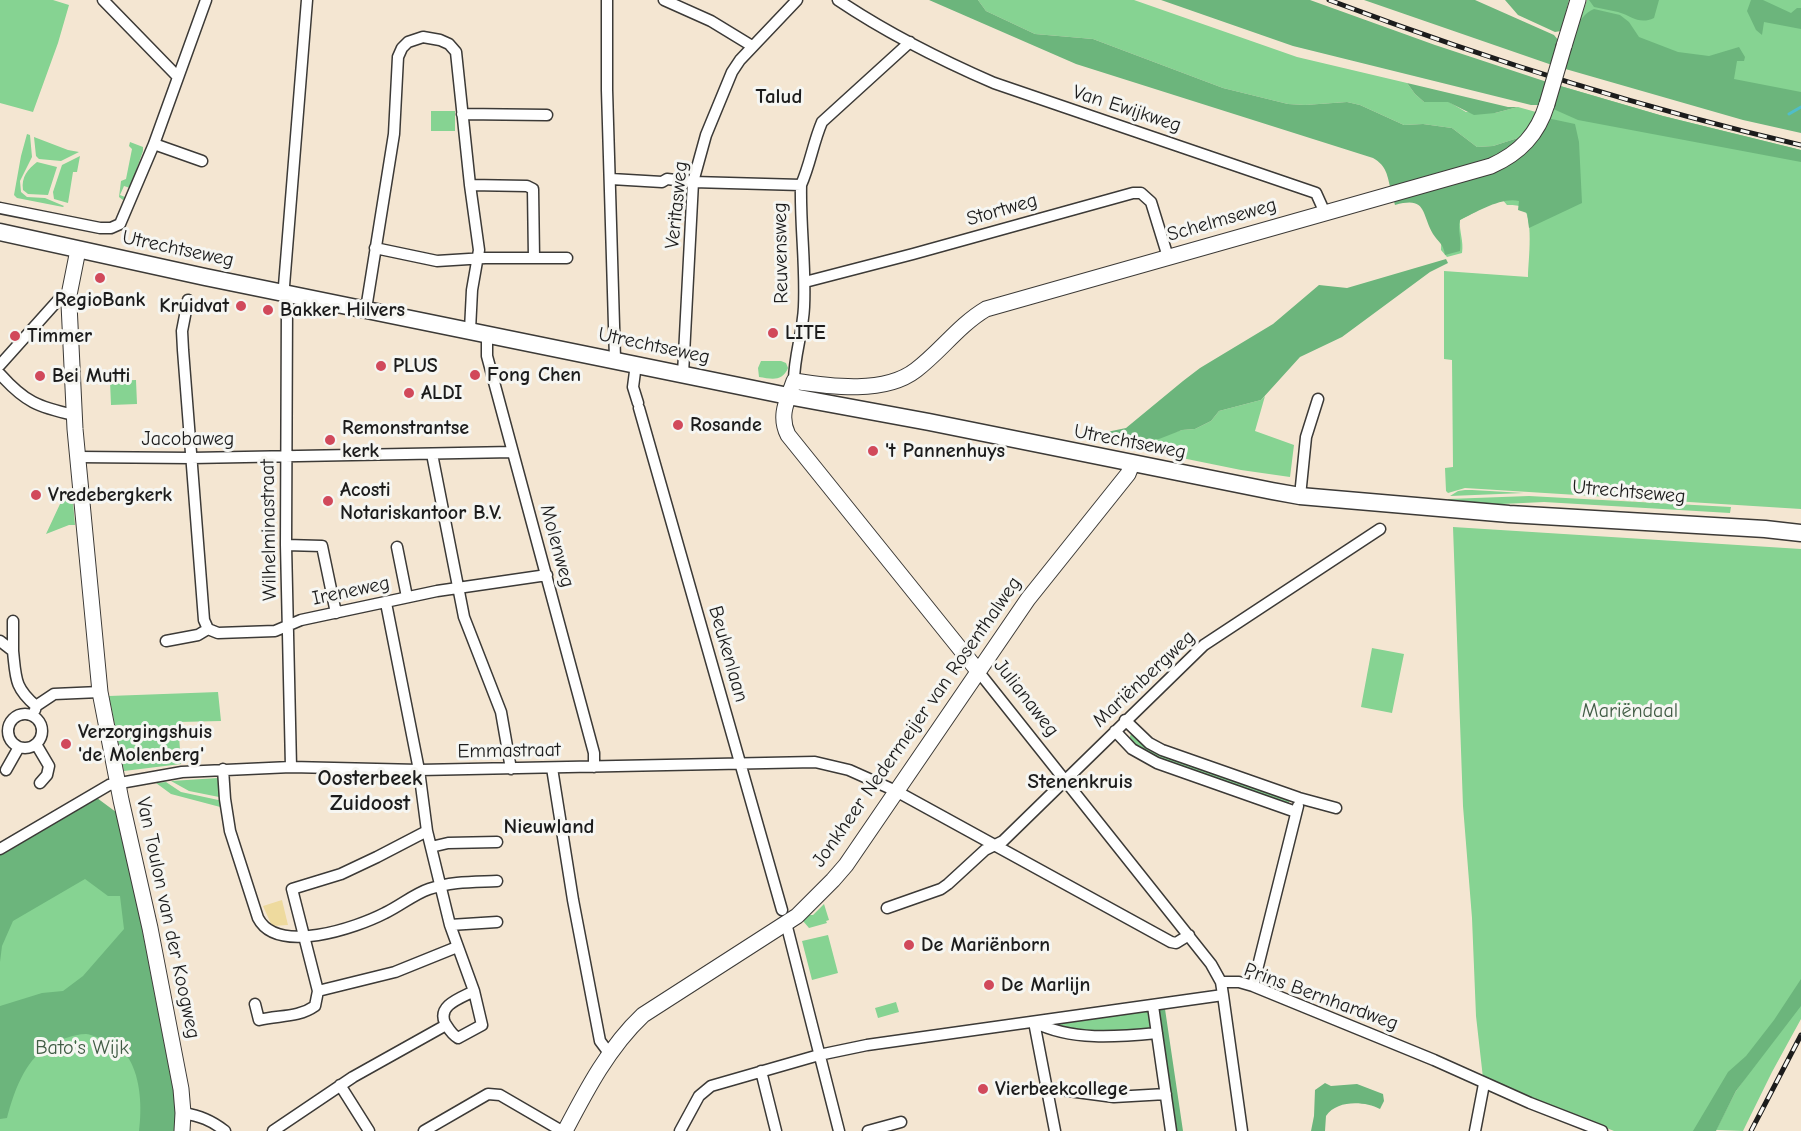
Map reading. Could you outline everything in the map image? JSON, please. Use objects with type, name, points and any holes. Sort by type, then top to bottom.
[{"type":"main road","name":"Utrechtseweg","points":[[0,232],[683,374],[791,388],[929,422],[1300,496],[1509,514],[1801,533]]},
{"type":"main road","name":"Utrechtseweg","points":[[1453,509],[1532,505],[1585,507],[1609,513],[1801,525]]},
{"type":"street","points":[[103,0],[177,76]]},
{"type":"street","points":[[0,208],[100,228],[111,228],[120,224],[154,144],[206,0]]},
{"type":"street","name":"Wilhelminastraat","points":[[291,767],[285,457],[287,303],[284,286],[307,0]]},
{"type":"street","points":[[607,0],[607,90],[615,359]]},
{"type":"street","points":[[664,0],[711,21],[752,46]]},
{"type":"street","name":"Veritasweg","points":[[683,374],[693,182],[706,135],[732,72],[740,60],[797,0]]},
{"type":"street","name":"Van Ewijkweg","points":[[838,0],[910,42],[959,68],[994,83],[1316,193],[1325,213]]},
{"type":"street","name":"Schelmseweg","points":[[791,388],[814,384],[878,386],[898,381],[916,370],[972,318],[986,309],[1481,169],[1507,159],[1532,137],[1538,128],[1578,0]]},
{"type":"street","points":[[366,309],[394,134],[398,57],[408,42],[423,37],[431,38],[449,44],[456,52],[470,186],[477,223],[479,258],[472,290],[470,330]]},
{"type":"street","name":"Reuvensweg","points":[[791,388],[803,326],[805,282],[801,185],[822,122],[910,42]]},
{"type":"street","points":[[462,114],[547,115]]},
{"type":"street","points":[[154,144],[202,161]]},
{"type":"street","points":[[610,179],[662,182],[668,179],[693,182],[801,185]]},
{"type":"street","points":[[470,186],[527,186],[533,189],[534,258]]},
{"type":"street","name":"Stortweg","points":[[805,282],[1134,193],[1141,193],[1151,202],[1168,257]]},
{"type":"street","points":[[375,248],[437,261],[479,258],[567,258]]},
{"type":"street","name":"Van Toulon van der Koogweg","points":[[78,249],[69,295],[74,415],[100,692],[171,1031],[181,1089],[182,1131]]},
{"type":"street","points":[[0,365],[60,298],[69,295]]},
{"type":"street","points":[[188,300],[182,331],[204,620],[208,629]]},
{"type":"street","name":"Molenweg","points":[[487,334],[487,356],[594,753],[594,767]]},
{"type":"street","name":"Beukenlaan","points":[[636,364],[633,387],[784,916]]},
{"type":"street","points":[[0,374],[17,394],[53,411],[74,415]]},
{"type":"street","name":"Julianaweg","points":[[791,388],[783,417],[788,435],[1189,935]]},
{"type":"street","points":[[1300,496],[1306,437],[1318,399]]},
{"type":"street","name":"Jacobaweg","points":[[78,457],[285,457],[513,452]]},
{"type":"street","points":[[432,454],[464,617],[501,712],[511,769]]},
{"type":"street","name":"Jonkheer Nedermeijer van Rosenthalweg","points":[[564,1131],[609,1053],[624,1033],[643,1016],[784,916],[807,907],[846,865],[1028,599],[1128,474],[1132,464]]},
{"type":"street","name":"Mariënbergweg","points":[[886,908],[941,889],[986,850],[1003,840],[1204,645],[1380,529]]},
{"type":"street","points":[[286,545],[322,546],[336,613]]},
{"type":"street","points":[[397,547],[407,597]]},
{"type":"street","name":"Ireneweg","points":[[166,641],[198,635],[208,629],[218,633],[267,632],[301,620],[407,597],[458,587],[547,575]]},
{"type":"street","points":[[386,603],[419,770],[427,831],[450,925],[472,980],[482,1025],[458,1038],[452,1035],[446,1025],[442,1016],[443,1011],[447,1006],[474,991]]},
{"type":"street","points":[[13,621],[13,651],[17,686],[35,711],[42,730],[42,735],[36,744],[25,748],[14,744],[8,734],[9,722],[13,717],[35,711],[54,694],[100,692]]},
{"type":"street","points":[[0,641],[13,651]]},
{"type":"street","points":[[1125,720],[1149,743],[1162,750],[1299,798],[1336,808]]},
{"type":"street","points":[[1115,731],[1132,749],[1157,763],[1296,812]]},
{"type":"street","points":[[36,744],[49,766],[47,775],[40,783]]},
{"type":"street","points":[[6,770],[19,747]]},
{"type":"street","name":"Emmastraat","points":[[0,849],[109,785],[162,774],[223,770],[291,767],[419,770],[511,769],[814,762],[849,770],[896,791]]},
{"type":"street","points":[[552,768],[573,900],[600,1041],[609,1053]]},
{"type":"street","points":[[223,770],[230,831],[258,918],[263,927],[271,933],[304,938],[359,924],[384,914],[427,890],[440,886],[457,882],[498,881]]},
{"type":"street","points":[[896,791],[994,847],[1171,942],[1176,943],[1189,935]]},
{"type":"street","points":[[1253,986],[1299,798]]},
{"type":"street","points":[[255,1004],[258,1020],[280,1018],[310,1010],[315,1006],[318,991],[292,889],[341,874],[427,831]]},
{"type":"street","points":[[431,847],[448,843],[497,842]]},
{"type":"street","points":[[784,916],[839,1131]]},
{"type":"street","points":[[450,925],[498,922]]},
{"type":"street","name":"Prins Bernhardweg","points":[[1189,935],[1211,963],[1221,982],[1239,982],[1253,986],[1434,1060],[1484,1084],[1602,1131]]},
{"type":"street","points":[[318,991],[395,972],[457,947]]},
{"type":"street","points":[[1221,982],[1242,1131]]},
{"type":"street","points":[[680,1131],[699,1096],[711,1086],[819,1055],[912,1037],[1223,995]]},
{"type":"street","points":[[1153,1006],[1171,1131]]},
{"type":"street","points":[[1034,1022],[1046,1028],[1102,1037],[1157,1033]]},
{"type":"street","points":[[1034,1022],[1054,1131]]},
{"type":"street","points":[[273,1131],[340,1085],[446,1025]]},
{"type":"street","points":[[760,1071],[776,1131]]},
{"type":"street","points":[[1475,1131],[1484,1084]]},
{"type":"street","points":[[340,1085],[369,1131]]},
{"type":"street","points":[[1046,1088],[1114,1097],[1166,1094]]},
{"type":"street","points":[[424,1131],[488,1094],[500,1095],[564,1131]]},
{"type":"street","points":[[183,1113],[203,1116],[225,1131]]},
{"type":"street","points":[[868,1131],[901,1122]]},
{"type":"green space","points":[[0,0],[53,0],[69,5],[33,112],[0,103]]},
{"type":"green space","points":[[929,0],[978,0],[986,11],[1035,34],[1093,39],[1223,88],[1288,104],[1347,102],[1360,105],[1404,125],[1423,124],[1452,128],[1477,147],[1493,146],[1527,135],[1504,155],[1391,190],[1384,168],[1373,158],[1076,64]]},
{"type":"green space","points":[[978,0],[1134,0],[1297,57],[1407,83],[1424,102],[1449,102],[1466,112],[1495,113],[1518,107],[1536,112],[1527,135],[1493,146],[1477,147],[1452,128],[1423,124],[1404,125],[1360,105],[1347,102],[1288,104],[1223,88],[1093,39],[1035,34],[986,11]]},
{"type":"green space","points":[[1161,0],[1310,0],[1547,82],[1541,105],[1531,105],[1293,46]]},
{"type":"green space","points":[[1364,0],[1475,0],[1554,35],[1559,41],[1552,65]]},
{"type":"green space","points":[[1505,0],[1569,0],[1561,31],[1555,32],[1518,15]]},
{"type":"green space","points":[[1587,0],[1801,0],[1801,106],[1577,29]]},
{"type":"green space","points":[[1589,0],[1659,0],[1654,18],[1644,21],[1594,7]]},
{"type":"green space","points":[[1751,0],[1763,0],[1791,13],[1801,8],[1801,29],[1764,22],[1762,35],[1756,30],[1747,11]]},
{"type":"green space","points":[[1594,9],[1620,15],[1629,22],[1639,37],[1678,52],[1709,56],[1739,47],[1745,57],[1744,61],[1737,61],[1734,79],[1801,92],[1801,133],[1743,120],[1562,68],[1577,26],[1587,13]]},
{"type":"green space","points":[[1407,83],[1508,107],[1518,107],[1474,115],[1448,102],[1424,102]]},
{"type":"green space","points":[[1557,85],[1663,116],[1801,150],[1801,509],[1465,488],[1448,493],[1446,491],[1445,468],[1453,467],[1452,360],[1444,359],[1444,271],[1528,277],[1530,239],[1525,211],[1520,206],[1507,205],[1501,198],[1460,220],[1462,253],[1447,257],[1441,250],[1443,184],[1510,162]]},
{"type":"green space","points":[[1557,85],[1663,116],[1801,150],[1801,162],[1578,120],[1551,108]]},
{"type":"green space","points":[[431,111],[455,111],[455,131],[431,131]]},
{"type":"green space","points":[[1547,118],[1575,124],[1579,142],[1582,203],[1529,228],[1527,213],[1518,210],[1519,201],[1505,201],[1489,206],[1460,220],[1460,251],[1445,255],[1422,208],[1413,203],[1395,205],[1393,198],[1483,173]]},
{"type":"green space","points":[[27,134],[30,135],[32,157],[20,181],[21,192],[27,197],[45,198],[63,207],[17,198],[14,195]]},
{"type":"green space","points":[[34,137],[79,152],[61,161],[39,159],[36,156]]},
{"type":"green space","points":[[130,142],[143,147],[143,151],[130,188],[124,186],[120,195],[125,197],[123,200],[119,197],[121,181],[126,179],[132,149],[129,146]]},
{"type":"green space","points":[[80,156],[77,172],[73,172],[68,203],[54,199],[53,192],[62,165]]},
{"type":"green space","points":[[37,162],[57,167],[48,195],[28,194],[23,190],[26,174]]},
{"type":"green space","points":[[1446,259],[1448,263],[1430,272],[1342,337],[1300,357],[1261,400],[1219,411],[1211,421],[1195,429],[1182,430],[1159,439],[1128,440],[1123,446],[1103,443],[1102,433],[1126,428],[1200,368],[1273,324],[1319,285],[1347,288]]},
{"type":"green space","points":[[761,361],[781,361],[786,363],[788,368],[780,378],[759,377],[758,368]]},
{"type":"green space","points":[[136,380],[137,404],[111,405],[110,381]]},
{"type":"green space","points":[[1265,396],[1255,431],[1294,445],[1290,477],[1241,470],[1123,446],[1128,440],[1144,441],[1182,430],[1195,429],[1211,421],[1219,411],[1261,400]]},
{"type":"green space","points":[[67,489],[72,491],[75,525],[46,534]]},
{"type":"green space","points":[[1465,490],[1524,493],[1450,496]]},
{"type":"green space","points":[[1529,496],[1731,507],[1730,513],[1544,502],[1481,505],[1448,503],[1448,499]]},
{"type":"green space","name":"Mariëndaal","points":[[1453,527],[1801,549],[1801,1019],[1743,1131],[1716,1130],[1736,1091],[1756,1063],[1697,1131],[1614,1131],[1483,1078],[1476,1016],[1472,918],[1463,806]]},
{"type":"green space","points":[[1372,648],[1404,654],[1392,713],[1361,707]]},
{"type":"green space","points":[[218,692],[221,721],[178,722],[181,764],[124,771],[109,696]]},
{"type":"green space","points":[[1131,734],[1289,798],[1289,803],[1145,754],[1129,739]]},
{"type":"green space","points":[[218,778],[222,796],[219,797],[189,791],[171,781]]},
{"type":"green space","points":[[166,782],[181,792],[223,801],[224,808],[171,794],[156,783]]},
{"type":"green space","name":"Bato's Wijk","points":[[97,798],[108,809],[118,814],[175,1131],[0,1131],[0,854]]},
{"type":"green space","points":[[97,798],[120,815],[178,1115],[175,1131],[139,1131],[140,1094],[129,1059],[121,1051],[97,1037],[86,1034],[60,1040],[39,1053],[21,1078],[7,1118],[0,1119],[0,1006],[42,993],[63,991],[83,976],[124,929],[120,896],[108,896],[85,879],[13,921],[2,946],[0,962],[0,854]]},
{"type":"green space","points":[[824,904],[829,920],[826,921],[827,923],[809,928],[803,921]]},
{"type":"green space","points":[[828,935],[838,973],[812,980],[802,941]]},
{"type":"green space","points":[[1801,979],[1801,1006],[1736,1091],[1716,1131],[1693,1131],[1728,1072],[1746,1056],[1774,1020]]},
{"type":"green space","points":[[896,1002],[899,1012],[878,1018],[875,1008]]},
{"type":"green space","points":[[1159,1009],[1165,1009],[1183,1131],[1175,1131]]},
{"type":"green space","points":[[1150,1010],[1151,1028],[1118,1035],[1055,1027],[1054,1023]]},
{"type":"green space","points":[[1325,1083],[1331,1086],[1357,1084],[1383,1094],[1384,1101],[1380,1109],[1359,1103],[1337,1107],[1326,1116],[1325,1131],[1311,1131],[1315,1090]]},
{"type":"sand","points":[[282,900],[288,925],[272,926],[263,906]]},
{"type":"waterway","points":[[1789,114],[1801,107]]},
{"type":"railway","points":[[1329,0],[1504,62],[1681,115],[1801,145]]},
{"type":"railway","points":[[1751,1131],[1801,1035]]},
{"type":"place","name":"RegioBank","points":[[100,278]]},
{"type":"place","name":"Kruidvat","points":[[241,306]]},
{"type":"place","name":"Bakker Hilvers","points":[[268,310]]},
{"type":"place","name":"LITE","points":[[773,333]]},
{"type":"place","name":"Timmer","points":[[15,336]]},
{"type":"place","name":"PLUS","points":[[381,366]]},
{"type":"place","name":"Fong Chen","points":[[475,375]]},
{"type":"place","name":"Bei Mutti","points":[[40,376]]},
{"type":"place","name":"ALDI","points":[[409,393]]},
{"type":"place","name":"Rosande","points":[[678,425]]},
{"type":"place","name":"Remonstrantse kerk","points":[[330,440]]},
{"type":"place","name":"'t Pannenhuys","points":[[873,451]]},
{"type":"place","name":"Vredebergkerk","points":[[36,495]]},
{"type":"place","name":"Acosti Notariskantoor B.V.","points":[[328,501]]},
{"type":"place","name":"Verzorgingshuis 'de Molenberg'","points":[[66,744]]},
{"type":"place","name":"De Mariënborn","points":[[909,945]]},
{"type":"place","name":"De Marlijn","points":[[989,985]]},
{"type":"place","name":"Vierbeekcollege","points":[[983,1089]]},
{"type":"district","name":"Talud","points":[[779,97]]},
{"type":"district","name":"Stenenkruis","points":[[1080,782]]},
{"type":"district","name":"Oosterbeek Zuidoost","points":[[370,792]]},
{"type":"district","name":"Nieuwland","points":[[549,827]]}]
